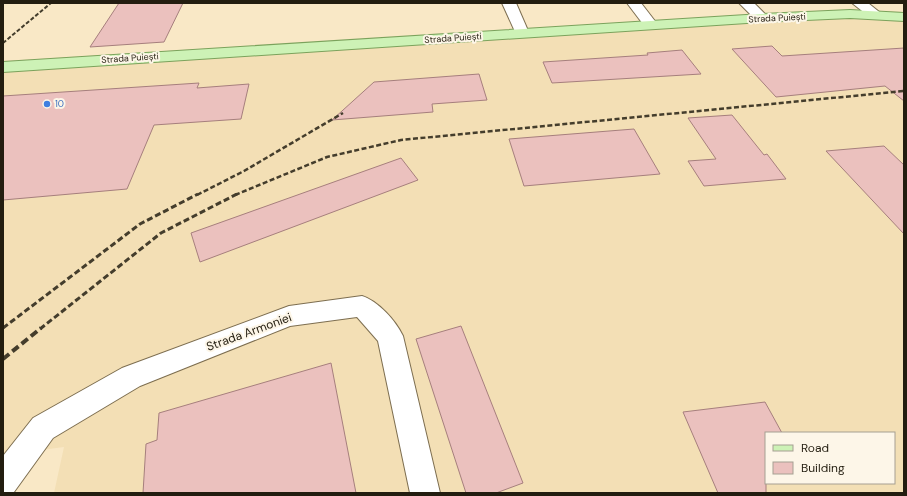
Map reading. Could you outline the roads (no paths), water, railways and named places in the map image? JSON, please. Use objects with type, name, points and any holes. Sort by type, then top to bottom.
[{"type":"main road","name":"Strada Puiești","points":[[3,67],[762,18],[876,15],[904,17]]},
{"type":"street","points":[[509,3],[522,33]]},
{"type":"street","points":[[634,3],[651,25]]},
{"type":"street","points":[[746,3],[762,18]]},
{"type":"street","points":[[860,3],[876,15]]},
{"type":"street","name":"Strada Armoniei","points":[[3,481],[43,428],[131,377],[289,316],[362,306],[390,336],[425,493]]},
{"type":"railway","points":[[3,43],[51,3]]},
{"type":"railway","points":[[235,195],[327,157],[401,140],[904,91]]},
{"type":"railway","points":[[197,195],[244,171],[343,113]]},
{"type":"railway","points":[[3,328],[140,224],[198,194]]},
{"type":"railway","points":[[40,329],[161,233],[235,195]]},
{"type":"railway","points":[[3,359],[41,328]]},
{"type":"place","name":"10","points":[[47,104]]}]
